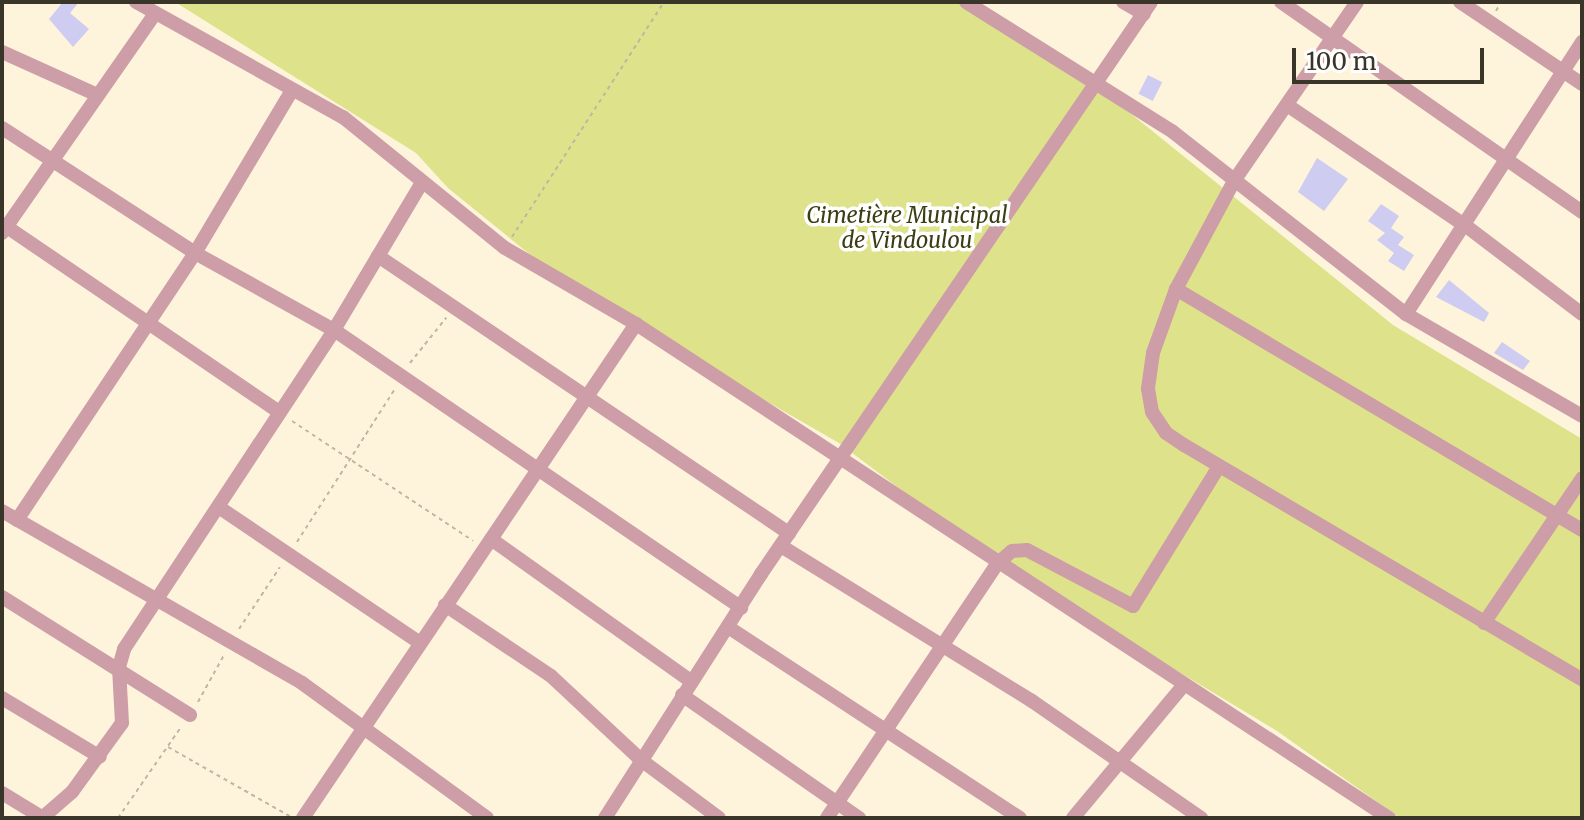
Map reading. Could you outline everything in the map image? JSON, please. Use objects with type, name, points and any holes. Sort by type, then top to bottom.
[{"type":"street","points":[[136,2],[291,92],[343,117],[402,161],[421,184],[505,248],[636,324],[1183,686],[1389,818]]},
{"type":"street","points":[[966,2],[1094,86],[1173,132],[1406,314],[1582,416]]},
{"type":"street","points":[[605,818],[785,540],[1147,8],[1123,2]]},
{"type":"street","points":[[1281,2],[1582,212]]},
{"type":"street","points":[[1357,2],[1234,181],[1176,289],[1153,353],[1148,389],[1152,412],[1166,433],[1219,466],[1582,679]]},
{"type":"street","points":[[1460,2],[1582,84]]},
{"type":"street","points":[[155,14],[95,94],[4,231],[278,411]]},
{"type":"street","points":[[1406,314],[1466,226],[1504,158],[1582,42]]},
{"type":"street","points":[[2,52],[95,94]]},
{"type":"street","points":[[17,520],[195,253],[291,92]]},
{"type":"street","points":[[1287,105],[1466,226],[1582,314]]},
{"type":"street","points":[[2,128],[53,157],[195,253],[334,330],[400,379],[741,608]]},
{"type":"street","points":[[2,793],[43,818],[100,757],[125,717],[119,667],[158,596],[220,508],[278,411],[334,330],[421,184]]},
{"type":"street","points":[[378,256],[457,305],[591,396],[785,540],[1118,759],[1201,818]]},
{"type":"street","points":[[1176,289],[1582,530]]},
{"type":"street","points":[[303,818],[368,727],[445,605],[591,396],[636,324]]},
{"type":"street","points":[[827,818],[887,730],[941,642],[998,563],[1012,551],[1027,550],[1133,606],[1219,466]]},
{"type":"street","points":[[1484,623],[1582,478]]},
{"type":"street","points":[[220,508],[291,551],[420,643]]},
{"type":"street","points":[[2,511],[232,640],[368,727],[487,818]]},
{"type":"street","points":[[488,544],[691,681]]},
{"type":"street","points":[[2,597],[119,667],[190,715]]},
{"type":"street","points":[[445,605],[551,676],[641,760],[719,818]]},
{"type":"street","points":[[728,627],[1020,818]]},
{"type":"street","points":[[1073,818],[1118,759],[1183,686]]},
{"type":"street","points":[[682,695],[859,818]]},
{"type":"street","points":[[2,698],[100,757]]},
{"type":"path","points":[[505,248],[664,2]]},
{"type":"path","points":[[118,818],[190,715],[232,640],[350,461],[418,348],[457,305]]},
{"type":"path","points":[[278,411],[350,461],[488,544]]},
{"type":"path","points":[[167,747],[292,818]]},
{"type":"green space","name":"Cimetière Municipal de Vindoulou","points":[[175,2],[969,2],[1104,92],[1393,325],[1582,439],[1582,818],[1400,818],[1277,731],[998,563],[839,443],[576,292],[448,188],[416,153]]},
{"type":"building","points":[[63,2],[79,2],[70,13],[89,29],[73,47],[49,19]]},
{"type":"building","points":[[1148,75],[1162,82],[1153,101],[1138,94]]},
{"type":"building","points":[[1317,158],[1348,179],[1324,211],[1298,192]]},
{"type":"building","points":[[1381,204],[1399,216],[1391,228],[1404,237],[1398,245],[1414,255],[1404,271],[1388,261],[1394,253],[1377,240],[1385,233],[1368,221]]},
{"type":"building","points":[[1449,280],[1489,313],[1484,322],[1436,297]]},
{"type":"building","points":[[1502,342],[1530,361],[1523,370],[1494,353]]}]
